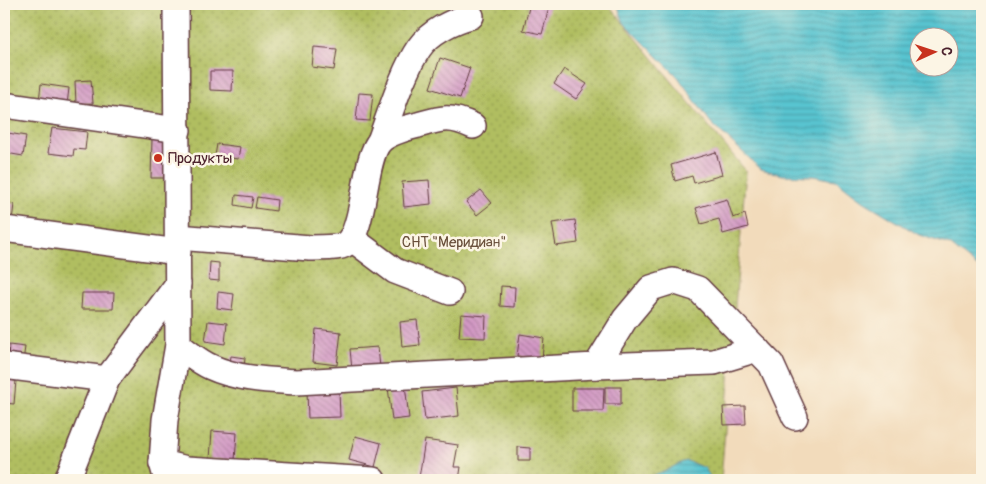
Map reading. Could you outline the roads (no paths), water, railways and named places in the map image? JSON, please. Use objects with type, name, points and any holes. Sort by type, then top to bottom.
[{"type":"street","points":[[176,4],[178,345],[165,420],[165,472],[188,469],[373,480]]},
{"type":"street","points":[[4,229],[178,244],[310,248],[344,245],[351,238],[357,222],[373,154],[380,141],[408,68],[419,47],[440,28],[458,19],[470,16]]},
{"type":"street","points":[[380,141],[385,102],[384,79]]},
{"type":"street","points":[[4,105],[178,130]]},
{"type":"street","points":[[380,141],[400,130],[443,117],[460,120],[473,126]]},
{"type":"street","points":[[351,238],[395,271],[450,292]]},
{"type":"street","points":[[596,366],[625,319],[651,288],[673,281],[698,289],[771,364],[795,417]]},
{"type":"street","points":[[68,480],[70,470],[107,379],[178,284]]},
{"type":"street","points":[[178,345],[210,367],[231,374],[261,380],[296,382],[596,366],[714,362],[757,349]]},
{"type":"street","points":[[4,366],[107,379]]},
{"type":"water","points":[[617,4],[982,4],[982,271],[950,245],[919,235],[863,201],[836,180],[813,176],[783,175],[761,169],[711,123],[678,77],[624,23]]},
{"type":"water","points":[[687,461],[705,468],[712,480],[622,480],[627,476],[644,477],[654,475]]},
{"type":"place","name":"Продукты","points":[[158,158]]},
{"type":"park label","name":"СНТ \"Меридиан\"","points":[[454,242]]}]
